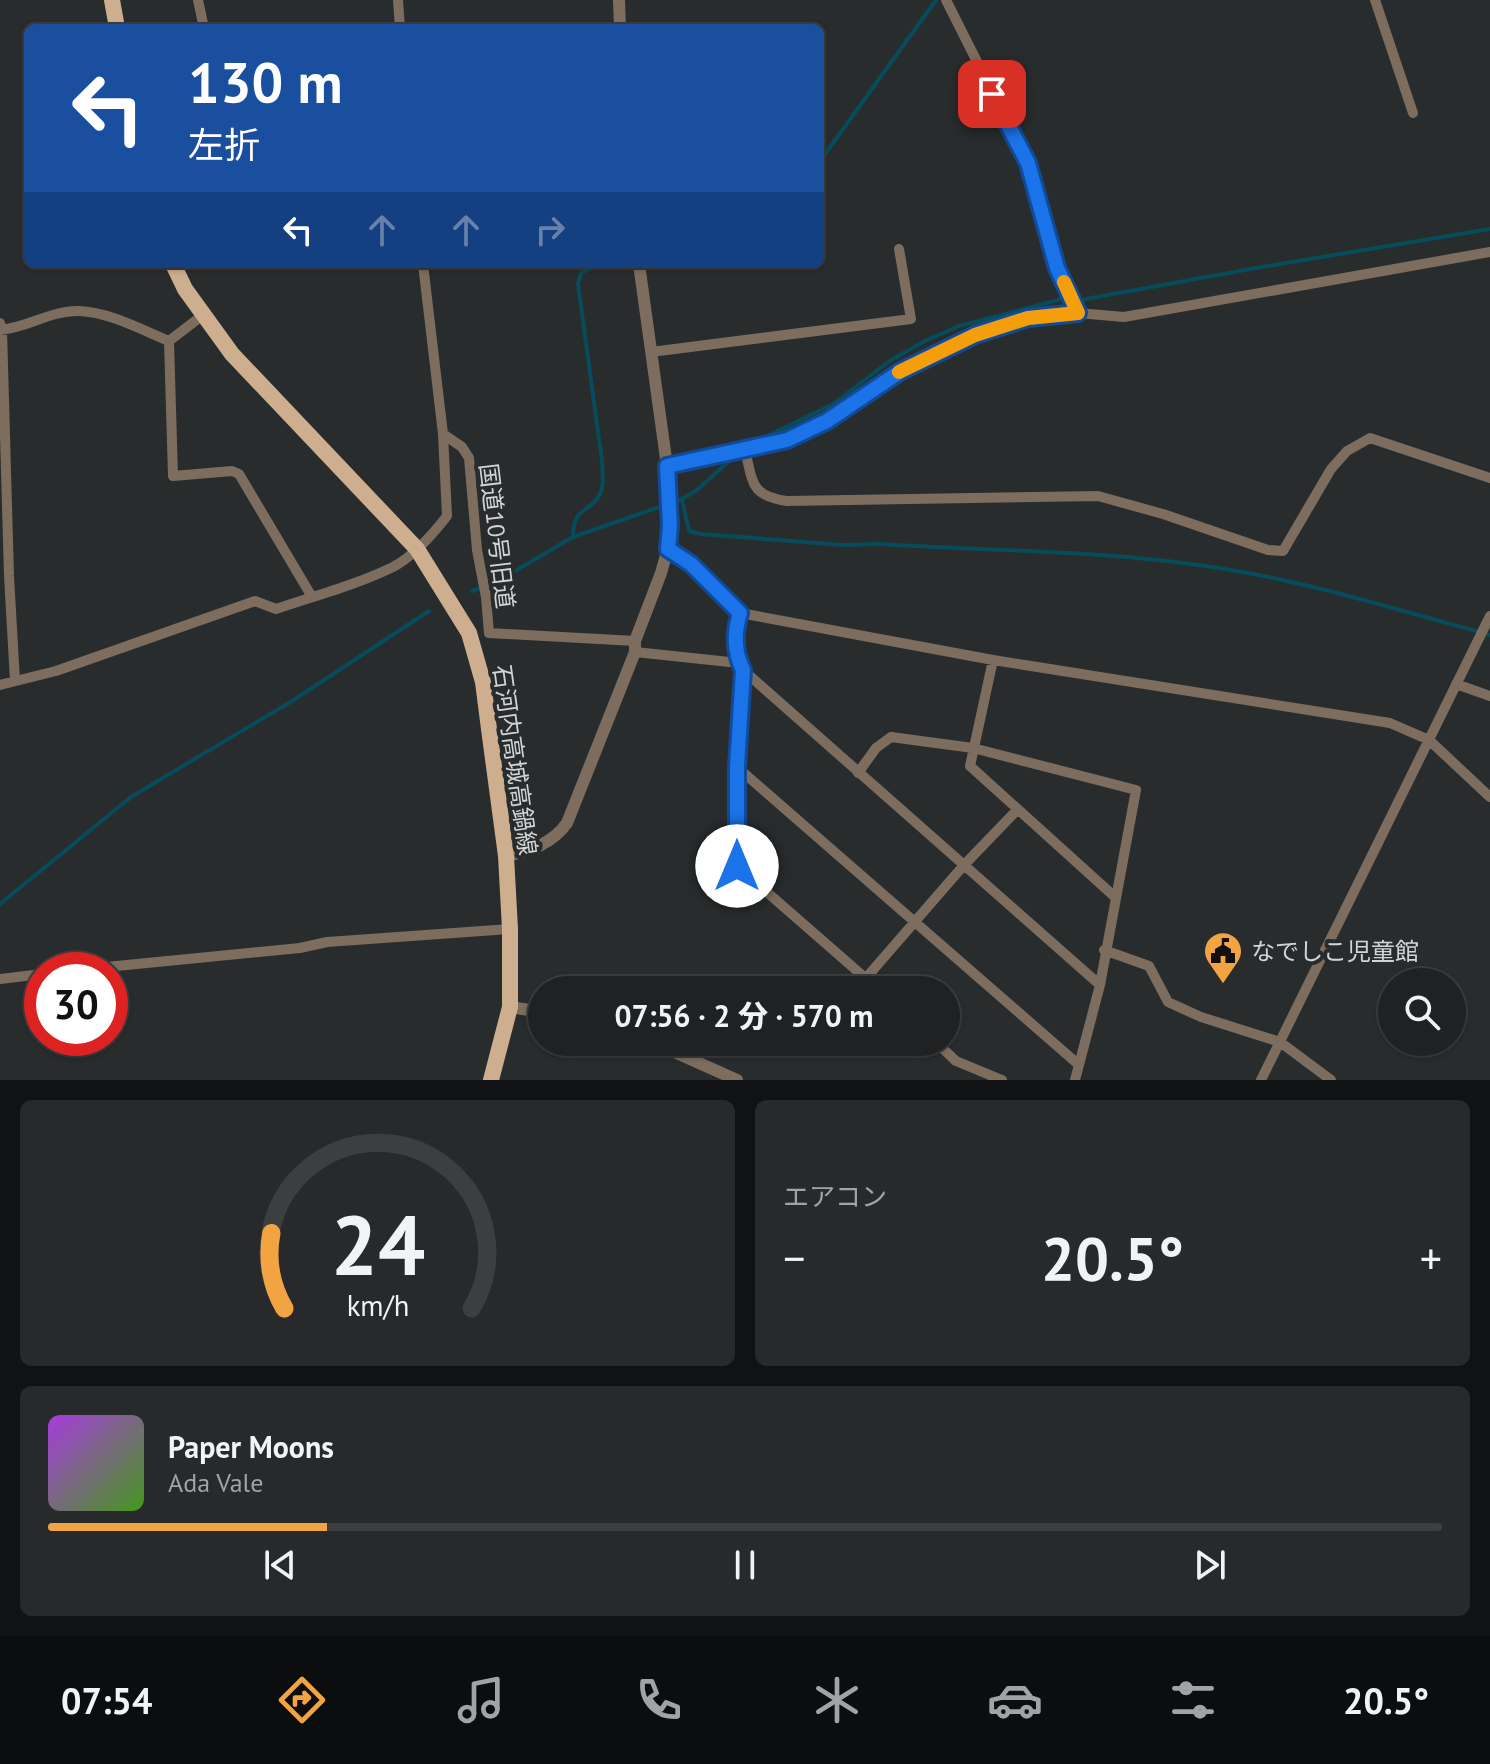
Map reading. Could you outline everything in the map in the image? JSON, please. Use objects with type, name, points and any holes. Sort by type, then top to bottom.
[{"type":"main road","points":[[112,0],[116,24]]},
{"type":"main road","name":"石河内高城高鍋線","points":[[175,268],[185,289],[232,354],[417,549],[469,633],[483,682],[506,856],[510,929],[510,1007],[491,1080]]},
{"type":"street","points":[[198,0],[203,24]]},
{"type":"street","points":[[398,0],[400,24]]},
{"type":"street","points":[[619,0],[620,24]]},
{"type":"street","points":[[946,0],[1028,163],[1057,268],[1078,313]]},
{"type":"street","points":[[1375,0],[1413,113]]},
{"type":"street","points":[[651,352],[911,319],[899,249]]},
{"type":"street","points":[[667,466],[787,440],[827,421],[901,371],[975,335],[1028,318],[1078,313],[1124,317],[1490,252]]},
{"type":"street","points":[[0,685],[56,671],[255,601],[276,609],[395,566],[417,549],[447,516],[443,434],[423,268]]},
{"type":"street","points":[[506,856],[531,851],[559,834],[567,823],[635,646],[668,549],[667,466],[640,268]]},
{"type":"street","points":[[15,681],[1,328],[79,310],[110,318],[169,341]]},
{"type":"street","points":[[169,341],[203,315]]},
{"type":"street","points":[[169,341],[173,476],[232,471],[239,474],[312,597]]},
{"type":"street","name":"国道10号旧道","points":[[443,434],[462,447],[469,458],[477,550],[489,633],[635,646]]},
{"type":"street","points":[[745,450],[755,488],[769,498],[787,501],[1098,496],[1163,514],[1268,550],[1283,551],[1331,469],[1347,451],[1370,438],[1490,478]]},
{"type":"street","points":[[668,549],[691,564],[740,613],[993,660],[1390,723],[1429,740],[1490,797]]},
{"type":"street","points":[[740,613],[736,656],[741,666],[1100,985]]},
{"type":"street","points":[[1261,1080],[1490,616]]},
{"type":"street","points":[[635,646],[741,666]]},
{"type":"street","points":[[993,660],[970,766],[1115,897]]},
{"type":"street","points":[[741,666],[737,866],[864,976]]},
{"type":"street","points":[[1456,684],[1490,696]]},
{"type":"street","points":[[858,773],[876,748],[891,737],[973,748],[1136,790],[1104,950],[1100,985],[1075,1080]]},
{"type":"street","points":[[737,767],[1079,1065]]},
{"type":"street","points":[[868,976],[964,865],[1018,809]]},
{"type":"street","points":[[128,965],[300,948],[327,942],[510,929]]},
{"type":"street","points":[[1104,950],[1149,966],[1168,1002],[1201,1017],[1280,1042],[1331,1080]]},
{"type":"street","points":[[0,979],[24,976]]},
{"type":"street","points":[[510,1007],[528,1010]]},
{"type":"street","points":[[683,1056],[737,1080]]},
{"type":"street","points":[[951,1056],[1002,1080]]},
{"type":"waterway","points":[[824,155],[936,0]]},
{"type":"waterway","points":[[751,444],[833,404],[891,360],[959,326],[1066,298],[1075,301],[1490,229]]},
{"type":"waterway","points":[[573,537],[576,520],[596,500],[602,486],[602,461],[578,284],[581,273],[592,268]]},
{"type":"waterway","points":[[472,591],[493,584],[573,537],[682,499],[697,490],[737,454]]},
{"type":"waterway","points":[[682,499],[689,531],[701,534],[843,545],[1045,552],[1171,561],[1283,580],[1490,635]]},
{"type":"waterway","points":[[0,904],[131,797],[292,701],[429,611]]},
{"type":"slow traffic","points":[[899,372],[975,335],[1028,318],[1078,313],[1064,282]]},
{"type":"place","name":"なでしこ児童館","points":[[1223,985]]},
{"type":"route","points":[[737,866],[737,767],[743,670],[736,656],[736,631],[740,613],[691,564],[668,549],[667,466],[787,440],[827,421],[901,371],[975,335],[1028,318],[1078,313],[1057,268],[1028,163],[992,94]]}]
